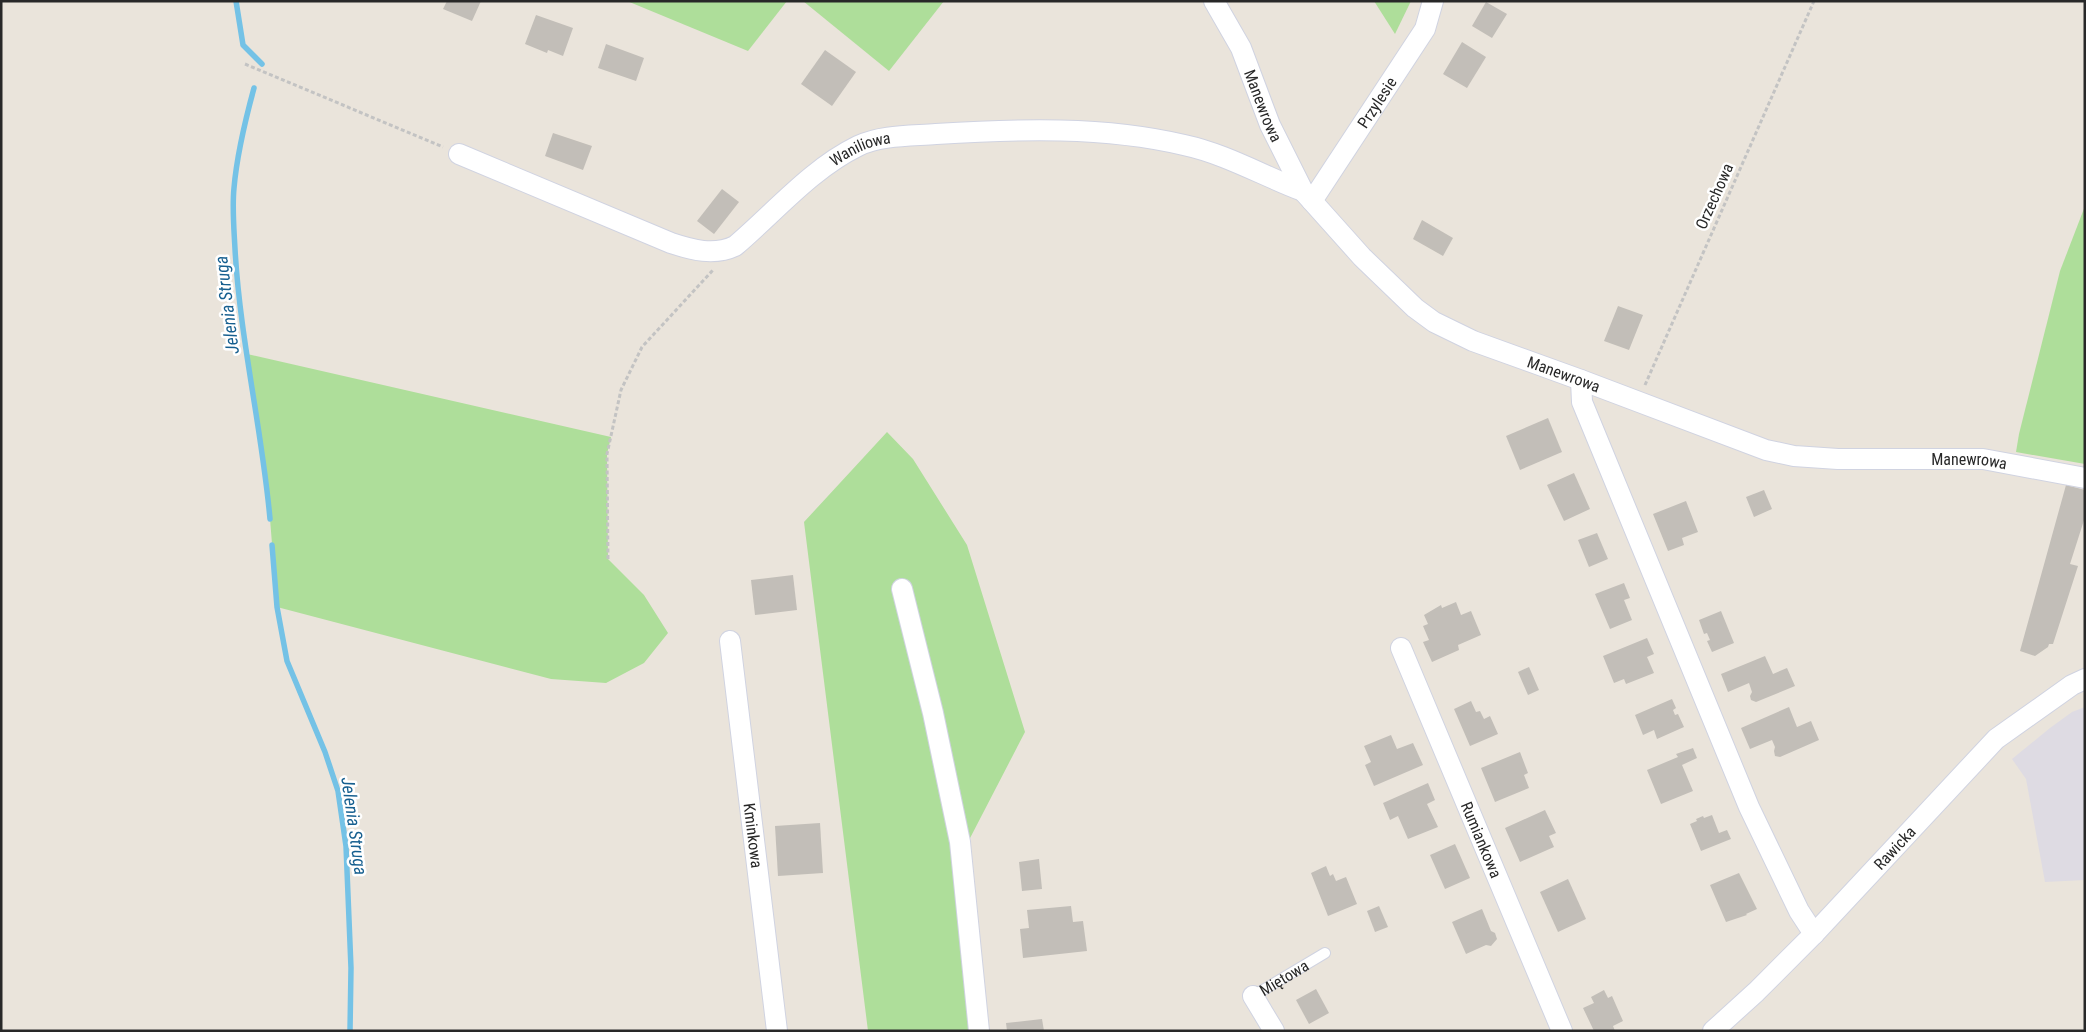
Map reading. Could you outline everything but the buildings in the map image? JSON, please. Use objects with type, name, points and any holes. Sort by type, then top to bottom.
[{"type":"street","name":"Manewrowa","points":[[1214,1],[1241,48],[1270,125],[1308,196],[1362,256],[1415,308],[1434,322],[1473,341],[1638,401],[1752,446],[1794,456],[1838,459],[1983,458],[2085,478]]},
{"type":"street","name":"Przylesie","points":[[1308,196],[1425,29],[1433,1]]},
{"type":"street","name":"Waniliowa","points":[[459,154],[657,238],[691,249],[709,251],[724,250],[735,246],[807,181],[843,154],[860,145],[901,137],[970,132],[1070,131],[1157,139],[1212,152],[1308,196]]},
{"type":"street","points":[[1581,380],[1582,402],[1749,807],[1799,911],[1814,934]]},
{"type":"street","points":[[902,589],[933,713],[960,842],[979,1031]]},
{"type":"street","name":"Kminkowa","points":[[730,641],[778,1031]]},
{"type":"street","name":"Rumiankowa","points":[[1401,648],[1562,1031]]},
{"type":"street","name":"Rawicka","points":[[1713,1031],[1756,992],[1814,934],[1996,738],[2072,685],[2085,679]]},
{"type":"street","name":"Miętowa","points":[[1253,996],[1274,1031]]},
{"type":"lane","name":"Miętowa","points":[[1253,996],[1325,953]]},
{"type":"path","name":"Orzechowa","points":[[1638,401],[1814,1]]},
{"type":"path","points":[[245,64],[459,154]]},
{"type":"path","points":[[608,559],[607,454],[621,390],[642,347],[715,267]]},
{"type":"shaded area","points":[[2085,707],[2085,880],[2045,882],[2026,779],[2012,759],[2072,712]]},
{"type":"green space","points":[[627,1],[787,1],[748,51]]},
{"type":"green space","points":[[803,1],[944,1],[889,71]]},
{"type":"green space","points":[[1374,1],[1411,1],[1395,34]]},
{"type":"green space","points":[[2085,206],[2085,464],[2016,452],[2060,271]]},
{"type":"green space","points":[[247,354],[611,437],[607,454],[608,559],[644,595],[668,633],[644,663],[606,683],[551,679],[277,607],[266,468]]},
{"type":"green space","points":[[887,432],[913,459],[967,545],[1025,732],[968,842],[979,1031],[868,1031],[804,522]]},
{"type":"waterway","name":"Jelenia Struga","points":[[236,1],[243,45],[262,64]]},
{"type":"waterway","name":"Jelenia Struga","points":[[254,88],[237,162],[233,196],[233,218],[241,317],[262,452],[270,519]]},
{"type":"waterway","name":"Jelenia Struga","points":[[272,545],[277,607],[287,661],[325,752],[338,791],[346,846],[351,968],[350,1031]]}]
